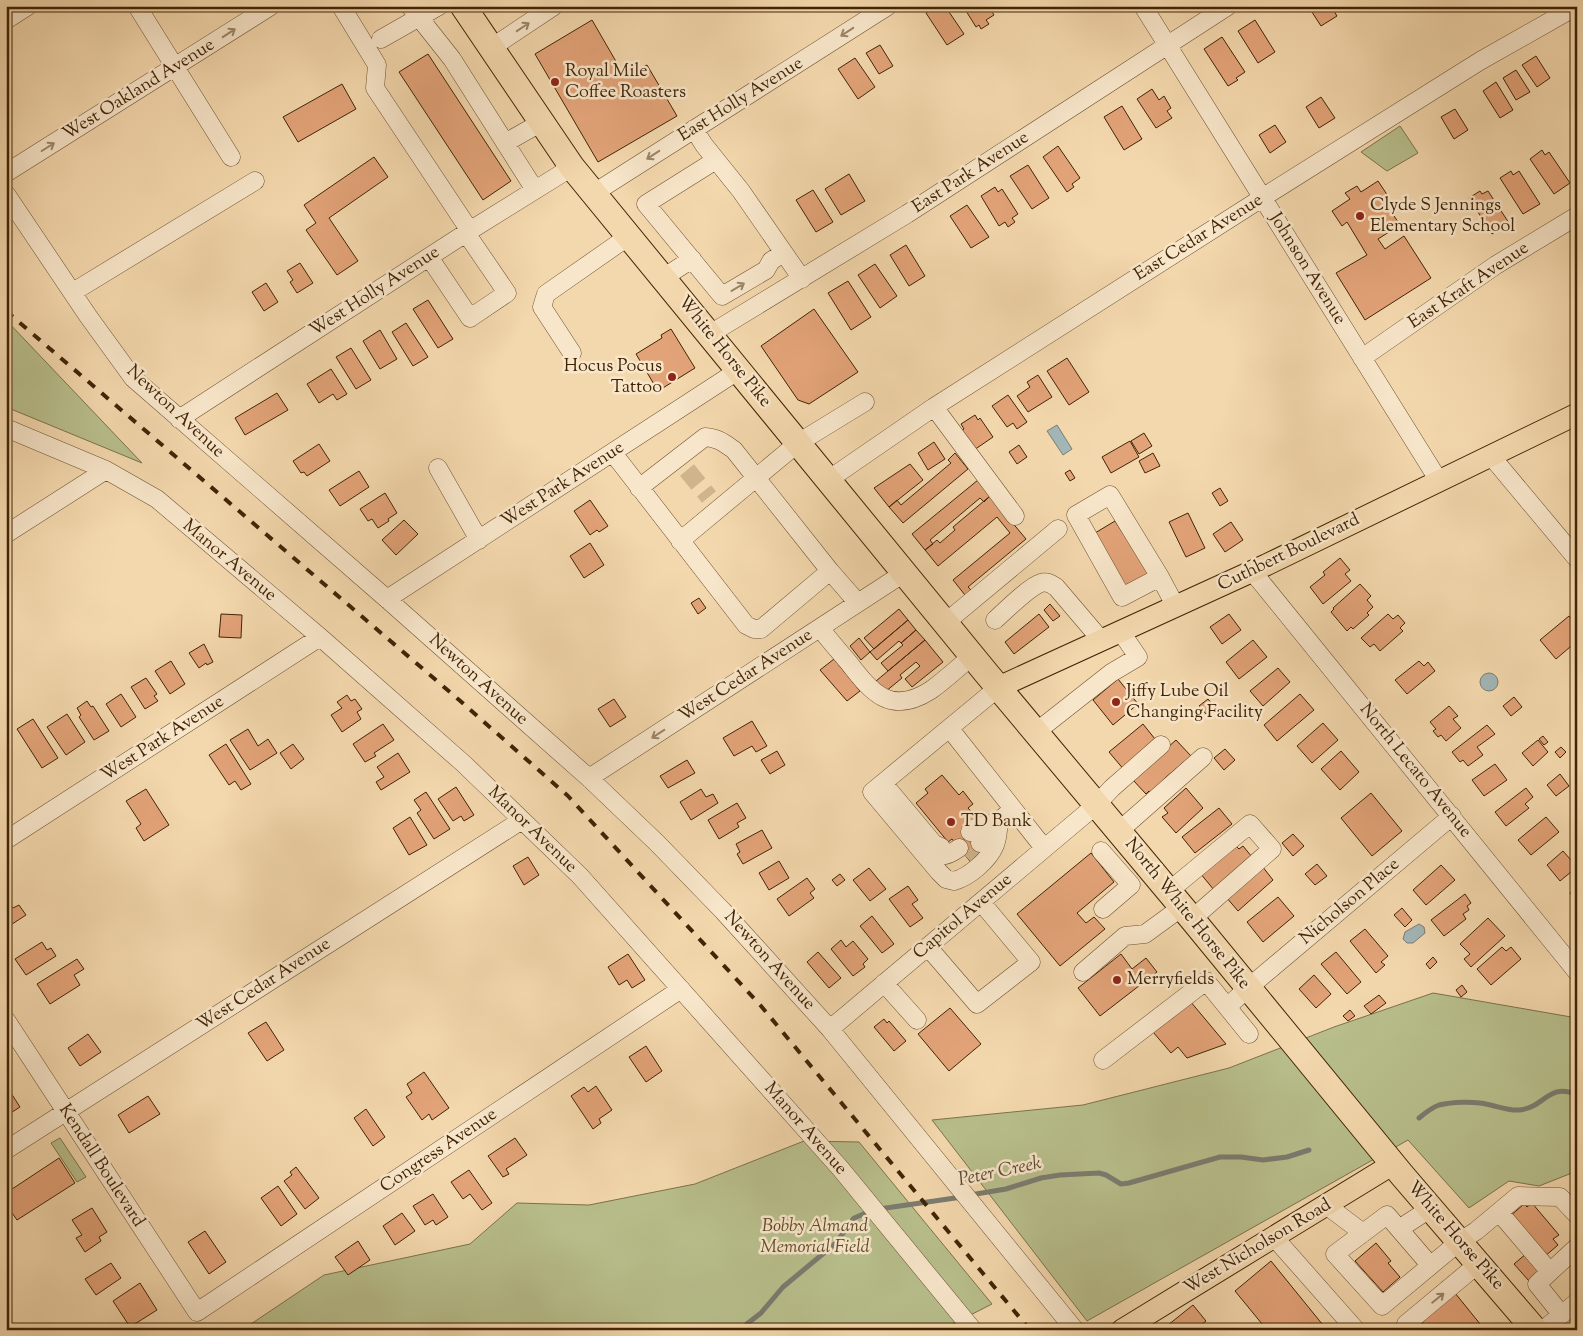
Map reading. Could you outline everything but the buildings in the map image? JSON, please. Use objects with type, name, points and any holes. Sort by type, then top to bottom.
[{"type":"highway","name":"White Horse Pike","points":[[463,6],[572,167],[999,687]]},
{"type":"highway","name":"North White Horse Pike","points":[[999,687],[1375,1142]]},
{"type":"highway","name":"White Horse Pike","points":[[1375,1142],[1535,1330]]},
{"type":"main road","name":"Cuthbert Boulevard","points":[[999,687],[1252,571],[1577,414]]},
{"type":"main road","name":"West Nicholson Road","points":[[1124,1329],[1393,1164]]},
{"type":"street","points":[[6,20],[28,6]]},
{"type":"street","points":[[137,6],[231,158]]},
{"type":"street","name":"West Oakland Avenue","points":[[6,173],[175,68],[270,6]]},
{"type":"street","points":[[341,6],[377,65],[375,88],[508,293],[470,318],[429,257]]},
{"type":"street","points":[[381,39],[415,12],[439,6]]},
{"type":"street","points":[[491,48],[554,6]]},
{"type":"street","name":"East Holly Avenue","points":[[594,193],[888,6]]},
{"type":"street","name":"Johnson Avenue","points":[[1143,6],[1439,481]]},
{"type":"street","name":"East Park Avenue","points":[[710,334],[907,214],[1228,6]]},
{"type":"street","name":"East Cedar Avenue","points":[[828,480],[934,407],[1262,198],[1480,61],[1577,6]]},
{"type":"street","points":[[415,12],[452,59],[535,190]]},
{"type":"street","points":[[505,143],[542,122]]},
{"type":"street","points":[[694,129],[741,191],[802,279]]},
{"type":"street","points":[[716,160],[646,204],[722,296],[766,270],[771,261],[783,253]]},
{"type":"street","name":"West Holly Avenue","points":[[179,419],[572,167]]},
{"type":"street","points":[[73,292],[254,181]]},
{"type":"street","name":"Newton Avenue","points":[[6,194],[88,316],[133,378],[589,778],[657,843],[723,911],[830,1028],[1076,1330]]},
{"type":"street","name":"East Kraft Avenue","points":[[1362,358],[1496,265],[1577,216]]},
{"type":"street","points":[[572,353],[542,307],[546,294],[629,236]]},
{"type":"street","points":[[663,278],[692,259]]},
{"type":"street","name":"West Park Avenue","points":[[387,599],[739,370]]},
{"type":"street","points":[[680,541],[714,503],[756,478],[798,443],[865,402]]},
{"type":"street","points":[[934,407],[1015,516]]},
{"type":"street","name":"Manor Avenue","points":[[6,428],[106,470],[157,499],[320,637],[464,764],[580,876],[840,1168],[973,1330]]},
{"type":"street","points":[[639,488],[682,464],[705,437],[722,440],[734,450],[830,571],[858,603]]},
{"type":"street","points":[[613,453],[746,625],[754,629],[761,629],[830,571]]},
{"type":"street","points":[[1490,456],[1577,559]]},
{"type":"street","points":[[438,468],[479,540]]},
{"type":"street","points":[[6,534],[106,470]]},
{"type":"street","points":[[1160,576],[1122,597],[1076,515],[1110,495],[1160,576],[1176,606]]},
{"type":"street","points":[[945,623],[1058,528]]},
{"type":"street","name":"North Lecato Avenue","points":[[1252,571],[1577,972]]},
{"type":"street","name":"West Cedar Avenue","points":[[589,778],[904,573]]},
{"type":"street","points":[[995,620],[1033,587],[1043,582],[1056,587],[1102,641]]},
{"type":"street","points":[[820,628],[872,691],[888,700],[904,700],[930,690],[972,656]]},
{"type":"street","points":[[1036,732],[1111,673],[1138,657],[1121,632]]},
{"type":"street","name":"West Park Avenue","points":[[6,840],[320,637]]},
{"type":"street","points":[[877,788],[999,687]]},
{"type":"street","points":[[950,729],[1044,848]]},
{"type":"street","name":"Capitol Avenue","points":[[830,1028],[1096,805],[1112,788],[1161,745]]},
{"type":"street","points":[[1119,831],[1203,764]]},
{"type":"street","points":[[877,788],[934,844],[962,852],[955,862],[934,865]]},
{"type":"street","points":[[877,788],[946,879],[954,881],[975,869],[996,844],[999,821]]},
{"type":"street","points":[[977,840],[1013,809]]},
{"type":"street","name":"Nicholson Place","points":[[1227,1007],[1452,816]]},
{"type":"street","name":"West Cedar Avenue","points":[[6,1150],[522,820]]},
{"type":"street","points":[[1083,972],[1125,936],[1145,934],[1181,906],[1272,849],[1250,824],[1181,906]]},
{"type":"street","points":[[1114,866],[1135,850]]},
{"type":"street","points":[[1101,851],[1130,885],[1103,909]]},
{"type":"street","points":[[928,947],[976,1004],[1031,962],[981,902]]},
{"type":"street","points":[[1103,1060],[1206,981],[1249,1034]]},
{"type":"street","points":[[884,983],[917,1020]]},
{"type":"street","name":"Congress Avenue","points":[[197,1312],[681,989]]},
{"type":"street","name":"Kendall Boulevard","points":[[6,1020],[197,1312]]},
{"type":"street","points":[[1430,1265],[1387,1215],[1335,1254],[1382,1306],[1430,1265],[1476,1231],[1518,1196],[1560,1197],[1577,1216]]},
{"type":"street","points":[[1326,1205],[1363,1233]]},
{"type":"street","points":[[1399,1229],[1431,1208]]},
{"type":"street","points":[[1499,1212],[1550,1272]]},
{"type":"street","points":[[1273,1236],[1356,1330]]},
{"type":"street","points":[[1561,1314],[1537,1284],[1577,1248]]},
{"type":"street","points":[[1411,1330],[1406,1324],[1478,1264]]},
{"type":"street","points":[[1543,1330],[1577,1302]]},
{"type":"green space","points":[[1400,126],[1418,153],[1387,171],[1361,152]]},
{"type":"green space","points":[[6,320],[142,463],[6,407]]},
{"type":"green space","points":[[1433,993],[1577,1018],[1577,1171],[1539,1186],[1509,1181],[1469,1208],[1408,1140],[1087,1321],[932,1120],[1083,1105],[1229,1068],[1334,1027]]},
{"type":"green space","points":[[60,1138],[86,1177],[77,1182],[51,1143]]},
{"type":"green space","name":"Bobby Almand Memorial Field","points":[[804,1141],[859,1142],[992,1304],[941,1330],[242,1330],[324,1275],[470,1244],[517,1203],[589,1205],[695,1184]]},
{"type":"shaded area","points":[[1057,425],[1072,449],[1063,455],[1047,431]]},
{"type":"shaded area","points":[[1489,673],[1495,676],[1498,682],[1495,688],[1489,691],[1483,688],[1480,682],[1483,676]]},
{"type":"shaded area","points":[[1419,924],[1424,927],[1425,933],[1413,943],[1407,943],[1403,939],[1405,932]]},
{"type":"waterway","name":"Peter Creek","points":[[1419,1118],[1433,1108],[1444,1104],[1475,1102],[1520,1110],[1536,1105],[1547,1096],[1560,1091],[1577,1095]]},
{"type":"waterway","name":"Peter Creek","points":[[970,1195],[1006,1189],[1041,1178],[1060,1175],[1099,1173],[1121,1184],[1129,1183],[1220,1157],[1263,1160],[1287,1157],[1309,1150]]},
{"type":"waterway","name":"Peter Creek","points":[[879,1209],[962,1197]]},
{"type":"waterway","name":"Peter Creek","points":[[739,1330],[761,1313],[783,1287],[836,1243],[854,1218],[871,1211]]},
{"type":"tunnel","points":[[687,470],[709,497]]},
{"type":"tunnel","points":[[970,861],[984,848]]},
{"type":"railway","points":[[6,311],[458,699],[568,796],[761,1006],[1030,1330]]},
{"type":"place","name":"Royal Mile Coffee Roasters","points":[[555,82]]},
{"type":"place","name":"Clyde S Jennings Elementary School","points":[[1360,216]]},
{"type":"place","name":"Hocus Pocus Tattoo","points":[[672,377]]},
{"type":"place","name":"Jiffy Lube Oil Changing Facility","points":[[1116,702]]},
{"type":"place","name":"TD Bank","points":[[951,822]]},
{"type":"place","name":"Merryfields","points":[[1117,980]]}]
